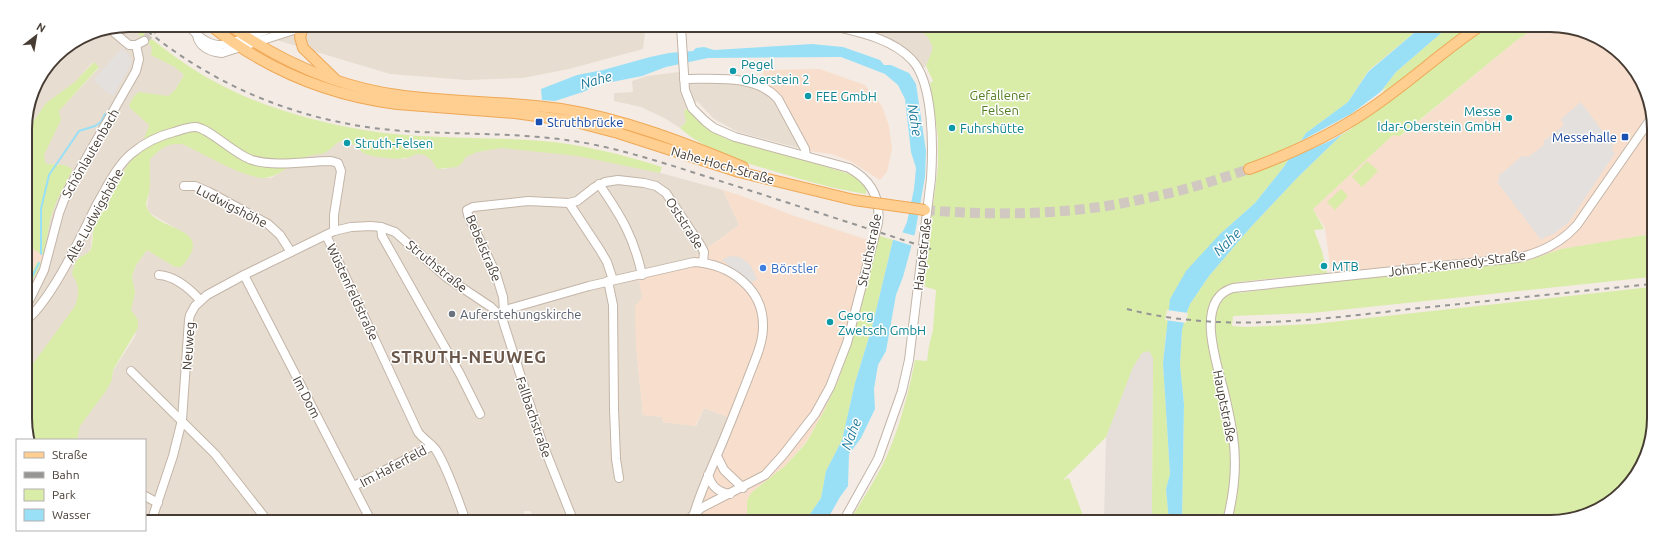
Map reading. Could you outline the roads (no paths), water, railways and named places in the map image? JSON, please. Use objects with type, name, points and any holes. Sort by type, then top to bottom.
[{"type":"main road","name":"Nahe-Hoch-Straße","points":[[219,32],[236,45],[262,61],[293,76],[324,88],[354,96],[404,105],[515,113],[572,121],[618,133],[722,167],[780,182]]},
{"type":"main road","name":"Nahe-Hoch-Straße","points":[[239,32],[255,43],[299,67],[340,83],[373,91],[405,96],[530,105],[588,114],[689,146],[780,182]]},
{"type":"main road","points":[[299,32],[303,48],[340,83]]},
{"type":"main road","points":[[1249,169],[1309,144],[1349,122],[1382,101],[1472,32]]},
{"type":"main road","points":[[780,182],[854,200],[926,210]]},
{"type":"street","points":[[194,32],[200,44],[214,52],[225,53],[246,37],[260,32]]},
{"type":"street","points":[[236,45],[255,43],[285,32]]},
{"type":"street","name":"Struthstraße","points":[[682,32],[685,90],[692,108],[714,128],[735,137],[843,165],[864,178],[871,185],[879,206],[878,223],[847,343],[826,393],[814,414],[774,467],[765,475],[730,494]]},
{"type":"street","name":"Hauptstraße","points":[[847,515],[878,459],[893,422],[907,374],[933,158],[927,98],[921,73],[916,65],[903,52],[886,42],[857,32]]},
{"type":"street","points":[[115,33],[125,43],[132,46],[144,41]]},
{"type":"street","name":"Schönlautenbach","points":[[32,295],[46,265],[59,213],[67,192],[136,71],[139,59],[136,45]]},
{"type":"street","points":[[683,76],[731,80],[751,84],[773,94],[778,99],[806,149],[806,156]]},
{"type":"street","name":"John-F.-Kennedy-Straße","points":[[1212,315],[1219,297],[1225,290],[1233,288],[1517,258],[1543,251],[1569,234],[1577,225],[1647,125]]},
{"type":"street","name":"Alte Ludwigshöhe","points":[[32,314],[57,280],[111,180],[121,165],[131,154],[160,136],[196,127],[204,130],[229,148],[251,160],[267,163],[331,161],[338,163],[341,170],[330,233]]},
{"type":"street","name":"Oststraße","points":[[569,203],[577,201],[599,184],[611,180],[651,184],[662,189],[671,200],[701,246],[704,252],[704,263]]},
{"type":"street","points":[[599,184],[628,229],[635,247],[642,275]]},
{"type":"street","name":"Ludwigshöhe","points":[[184,186],[195,186],[209,192],[268,224],[280,235],[291,252]]},
{"type":"street","name":"Bebelstraße","points":[[502,312],[503,297],[496,274],[469,220],[468,210],[473,207],[513,202],[569,203]]},
{"type":"street","points":[[569,203],[607,262],[613,305],[614,409],[616,459],[619,478]]},
{"type":"street","name":"Struthstraße","points":[[358,227],[381,227],[395,232],[446,277],[502,312]]},
{"type":"street","name":"Neuweg","points":[[154,515],[173,456],[182,420],[190,315],[200,300],[244,275],[330,233],[358,227]]},
{"type":"street","points":[[381,227],[382,236],[460,374],[480,414]]},
{"type":"street","name":"Wüstenfeldstraße","points":[[330,233],[418,432],[422,438],[432,446],[443,464],[464,515]]},
{"type":"street","points":[[502,312],[610,281],[642,275],[684,264],[704,263],[730,272],[750,286],[760,303],[763,320],[762,337],[717,456],[692,515]]},
{"type":"street","points":[[159,275],[172,278],[188,288],[200,300]]},
{"type":"street","name":"Im Dom","points":[[244,275],[368,515]]},
{"type":"street","name":"Fallbachstraße","points":[[502,312],[504,323],[542,442],[571,515]]},
{"type":"street","name":"Hauptstraße","points":[[1212,315],[1211,329],[1214,356],[1225,396],[1233,437],[1234,470],[1227,515]]},
{"type":"street","points":[[131,371],[182,420],[229,470],[263,515]]},
{"type":"street","name":"Im Haferfeld","points":[[354,486],[432,446]]},
{"type":"street","points":[[717,456],[724,470],[743,488]]},
{"type":"street","points":[[708,475],[716,489],[730,494]]},
{"type":"street","points":[[693,515],[701,508],[730,494]]},
{"type":"street","points":[[146,497],[158,503]]},
{"type":"water","name":"Nahe","points":[[1415,32],[1442,32],[1396,72],[1365,112],[1297,178],[1250,228],[1209,276],[1190,304],[1182,330],[1180,365],[1184,404],[1182,515],[1168,515],[1166,489],[1170,474],[1163,363],[1170,299],[1186,271],[1219,235],[1255,203],[1283,168],[1306,133],[1348,102],[1368,72]]},
{"type":"water","name":"Nahe","points":[[812,44],[843,47],[880,60],[884,65],[891,65],[909,73],[916,84],[926,151],[925,177],[915,233],[903,277],[896,295],[886,351],[878,365],[874,389],[875,409],[861,438],[849,454],[848,486],[830,515],[809,515],[821,498],[826,471],[842,440],[855,383],[872,327],[893,240],[899,240],[907,222],[914,189],[916,168],[911,152],[905,99],[898,85],[885,74],[841,57],[708,58],[666,67],[642,76],[597,85],[583,92],[555,101],[542,100],[541,89],[577,75],[669,53],[693,51],[696,48],[704,47],[714,50]]},
{"type":"waterway","name":"Schönlautenbach","points":[[41,254],[41,209],[49,175],[79,131],[95,126],[101,122],[105,114]]},
{"type":"waterway","name":"Schönlautenbach","points":[[32,277],[39,263]]},
{"type":"tunnel","points":[[144,41],[152,32]]},
{"type":"tunnel","points":[[925,210],[980,213],[1035,213],[1089,208],[1170,193],[1249,169]]},
{"type":"railway","points":[[149,32],[199,67],[230,84],[263,99],[296,111],[367,127],[403,131],[544,137],[591,144],[664,163],[931,249]]},
{"type":"railway","points":[[1127,309],[1197,321],[1268,322],[1339,317],[1647,284]]},
{"type":"place","name":"Pegel Oberstein 2","points":[[733,71]]},
{"type":"place","name":"FEE GmbH","points":[[808,96]]},
{"type":"place","name":"Messe Idar-Oberstein GmbH","points":[[1509,118]]},
{"type":"place","name":"Struthbrücke","points":[[539,122]]},
{"type":"place","name":"Fuhrshütte","points":[[952,128]]},
{"type":"place","name":"Messehalle","points":[[1625,137]]},
{"type":"place","name":"Struth-Felsen","points":[[347,143]]},
{"type":"place","name":"MTB","points":[[1324,266]]},
{"type":"place","name":"Börstler","points":[[763,268]]},
{"type":"place","name":"Auferstehungskirche","points":[[452,314]]},
{"type":"place","name":"Georg Zwetsch GmbH","points":[[830,322]]},
{"type":"district","name":"STRUTH-NEUWEG","points":[[469,356]]},
{"type":"park label","name":"Gefallener Felsen","points":[[1000,102]]}]
